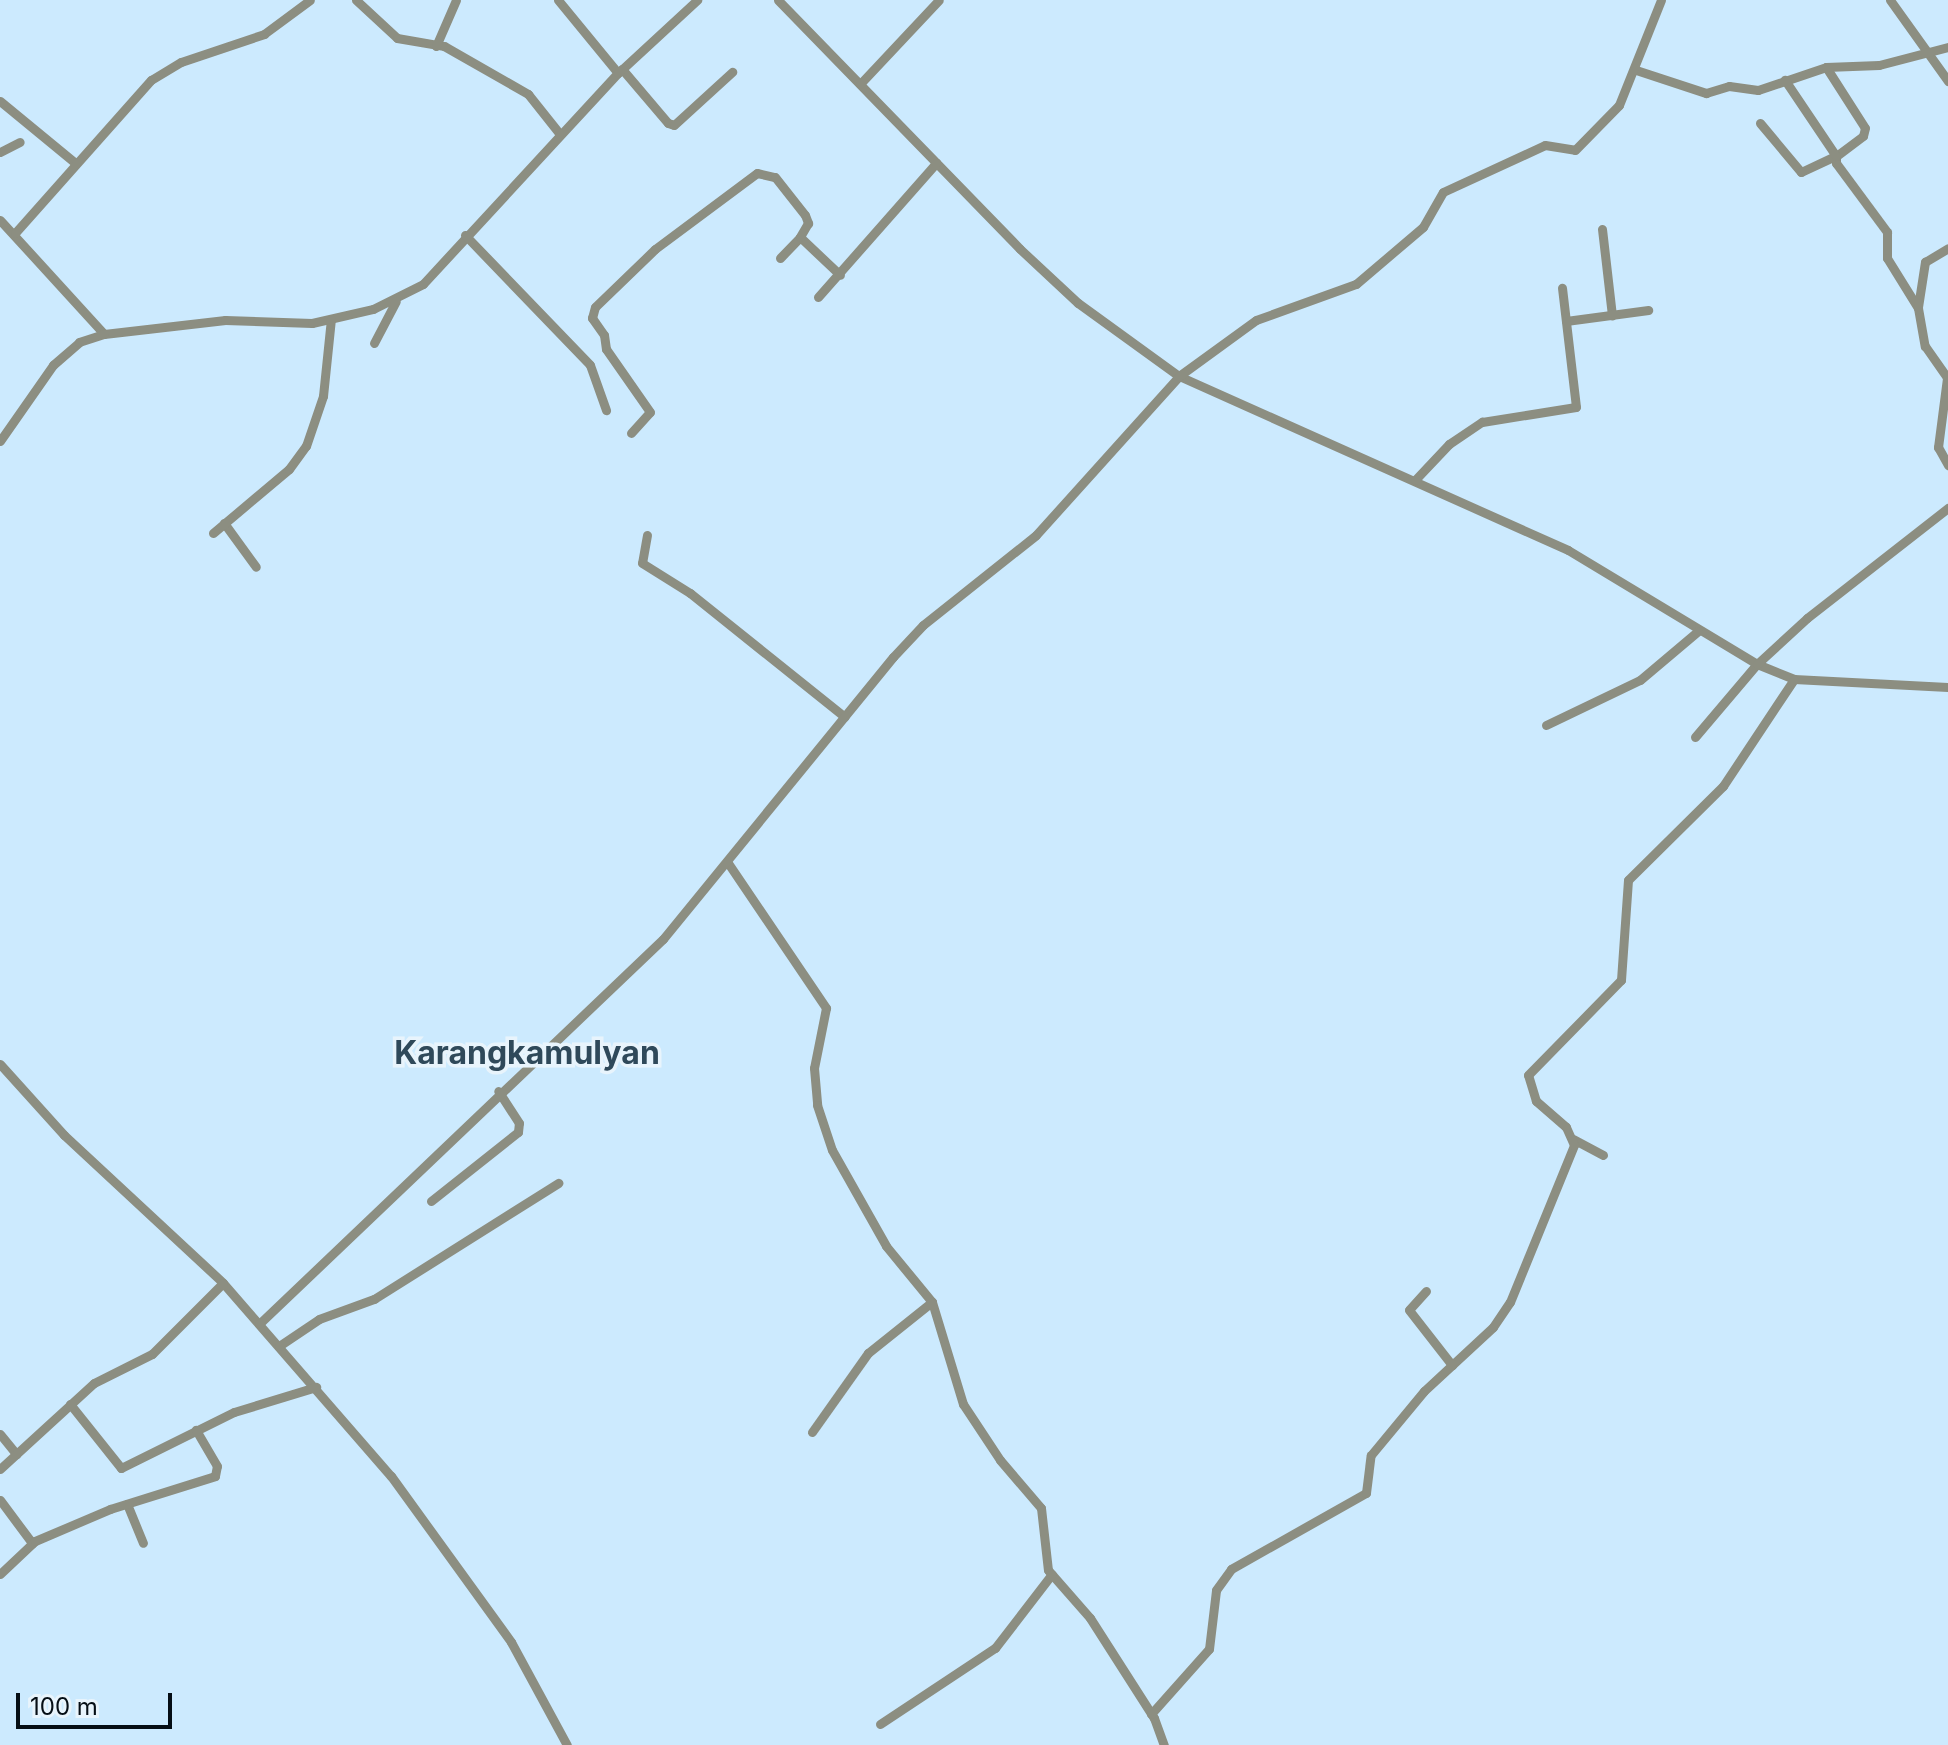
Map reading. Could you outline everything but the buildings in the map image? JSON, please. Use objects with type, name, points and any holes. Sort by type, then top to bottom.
[{"type":"street","points":[[15,233],[74,162],[151,80],[171,66],[264,34],[310,0]]},
{"type":"street","points":[[356,0],[397,38],[436,46],[528,94],[559,133]]},
{"type":"street","points":[[436,46],[456,0]]},
{"type":"street","points":[[558,0],[672,125],[732,72]]},
{"type":"street","points":[[0,441],[53,365],[79,342],[104,334],[184,323],[331,319],[396,301],[423,284],[559,133],[697,0]]},
{"type":"street","points":[[778,0],[936,163],[1078,303],[1179,376],[1568,550],[1698,631],[1757,664],[1794,679],[1948,687]]},
{"type":"street","points":[[860,84],[939,0]]},
{"type":"street","points":[[259,1324],[315,1276],[498,1091],[663,939],[923,625],[1036,535],[1179,376],[1256,320],[1356,284],[1423,227],[1443,192],[1545,145],[1575,150],[1619,105],[1636,70],[1661,0]]},
{"type":"street","points":[[1890,0],[1948,81]]},
{"type":"street","points":[[1636,70],[1706,93],[1729,86],[1758,90],[1826,67],[1879,65],[1948,47]]},
{"type":"street","points":[[1760,123],[1801,172],[1836,156],[1863,136],[1865,128],[1826,67]]},
{"type":"street","points":[[1785,80],[1836,156],[1836,163],[1887,232],[1887,258],[1918,308]]},
{"type":"street","points":[[0,101],[74,162]]},
{"type":"street","points":[[0,152],[20,142]]},
{"type":"street","points":[[818,297],[936,163]]},
{"type":"street","points":[[631,433],[650,412],[606,349],[604,335],[592,318],[595,307],[655,249],[757,173],[775,177],[808,223],[800,237],[780,258]]},
{"type":"street","points":[[0,220],[104,334]]},
{"type":"street","points":[[1602,229],[1612,315]]},
{"type":"street","points":[[465,235],[590,365],[606,410]]},
{"type":"street","points":[[800,237],[840,275]]},
{"type":"street","points":[[1948,248],[1925,262],[1918,308],[1925,346],[1947,378],[1938,447],[1948,465]]},
{"type":"street","points":[[1415,480],[1449,444],[1482,422],[1576,407],[1562,288]]},
{"type":"street","points":[[374,343],[396,301]]},
{"type":"street","points":[[1566,321],[1648,310]]},
{"type":"street","points":[[213,533],[289,469],[306,446],[323,396],[331,319]]},
{"type":"street","points":[[1695,737],[1757,664],[1838,590],[1948,508]]},
{"type":"street","points":[[224,523],[256,567]]},
{"type":"street","points":[[647,535],[642,563],[683,588],[845,717]]},
{"type":"street","points":[[1546,725],[1601,703],[1640,680],[1698,631]]},
{"type":"street","points":[[1603,1155],[1573,1139],[1536,1101],[1528,1075],[1621,980],[1626,889],[1631,876],[1723,786],[1794,679]]},
{"type":"street","points":[[728,863],[826,1008],[814,1053],[818,1110],[862,1208],[932,1302],[963,1404],[1045,1516],[1045,1561],[1052,1574],[1090,1618],[1151,1714],[1164,1745]]},
{"type":"street","points":[[0,1064],[64,1135],[223,1283],[391,1476],[511,1642],[567,1745]]},
{"type":"street","points":[[431,1201],[518,1132],[519,1123],[498,1091]]},
{"type":"street","points":[[1151,1714],[1209,1649],[1216,1590],[1231,1569],[1246,1557],[1296,1535],[1366,1493],[1371,1455],[1452,1365],[1493,1327],[1510,1302],[1573,1139]]},
{"type":"street","points":[[279,1346],[319,1319],[381,1295],[558,1183]]},
{"type":"street","points":[[0,1469],[94,1383],[152,1354],[223,1283]]},
{"type":"street","points":[[1426,1291],[1409,1310],[1452,1365]]},
{"type":"street","points":[[812,1432],[868,1353],[932,1302]]},
{"type":"street","points":[[70,1404],[119,1468],[234,1412],[316,1387]]},
{"type":"street","points":[[0,1574],[32,1543],[127,1504],[215,1476],[217,1466],[196,1430]]},
{"type":"street","points":[[0,1434],[16,1454]]},
{"type":"street","points":[[0,1500],[32,1543]]},
{"type":"street","points":[[127,1504],[143,1543]]},
{"type":"street","points":[[880,1724],[995,1648],[1052,1574]]},
{"type":"district","name":"Karangkamulyan","points":[[527,1053]]}]
